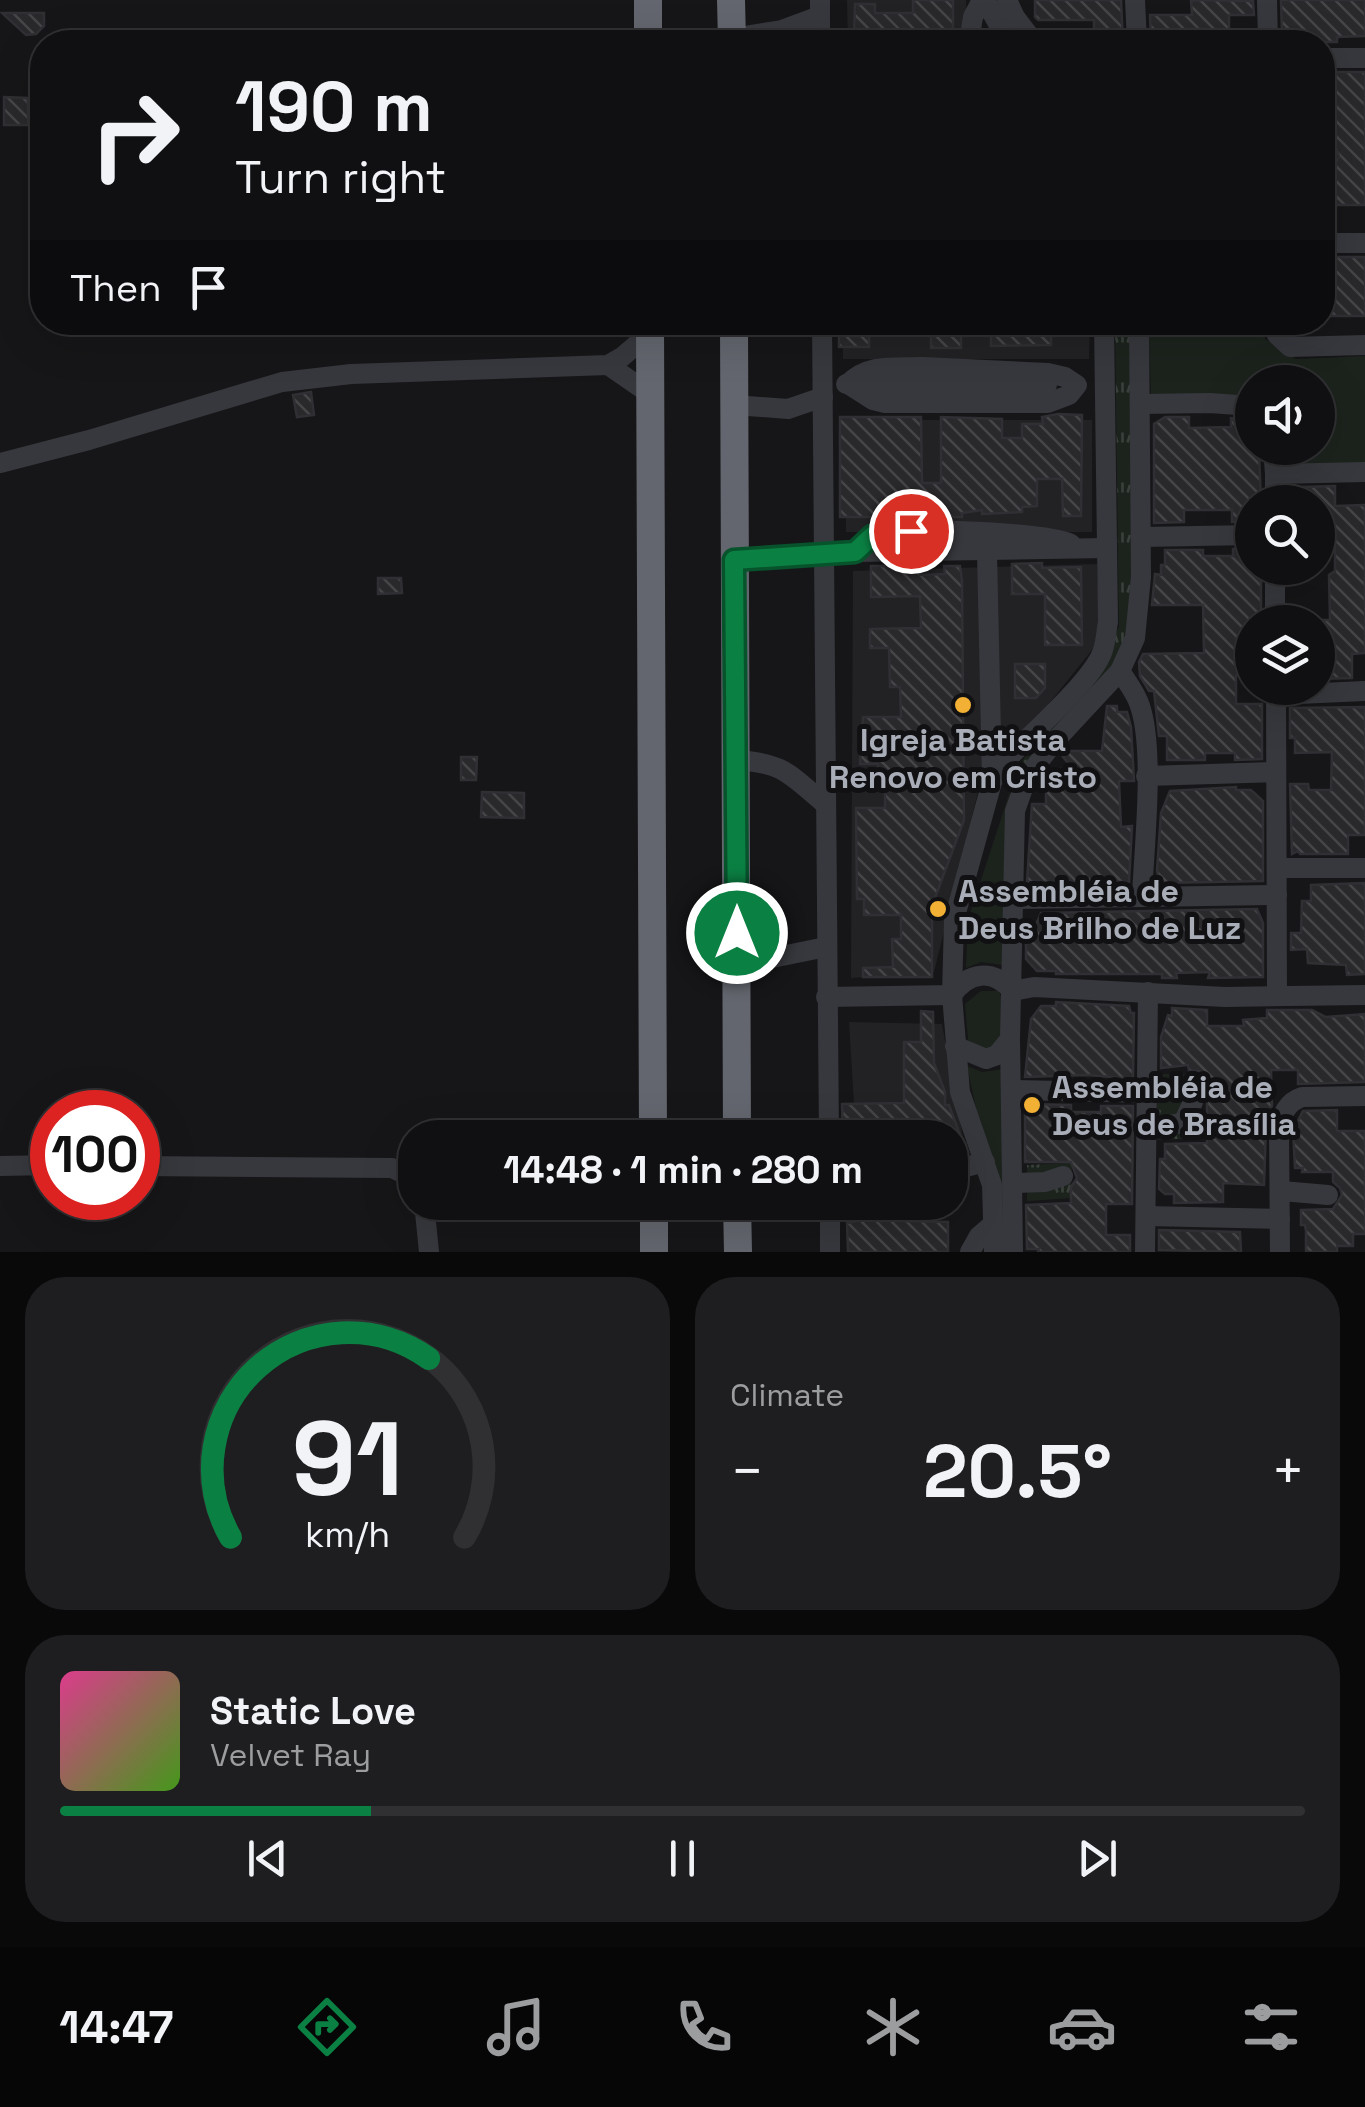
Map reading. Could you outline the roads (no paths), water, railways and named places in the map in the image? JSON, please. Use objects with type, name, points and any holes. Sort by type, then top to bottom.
[{"type":"highway","points":[[648,0],[648,30]]},
{"type":"highway","points":[[731,0],[732,30]]},
{"type":"highway","points":[[650,335],[654,1120]]},
{"type":"highway","points":[[734,335],[736,1120]]},
{"type":"highway","points":[[654,1220],[654,1252]]},
{"type":"highway","points":[[738,1220],[738,1252]]},
{"type":"street","points":[[983,0],[999,30]]},
{"type":"street","points":[[972,30],[983,0]]},
{"type":"street","points":[[1007,0],[1026,30]]},
{"type":"street","points":[[1135,0],[1136,30]]},
{"type":"street","points":[[1267,0],[1268,30]]},
{"type":"street","points":[[782,30],[820,8]]},
{"type":"street","points":[[1335,58],[1365,58]]},
{"type":"street","points":[[1335,243],[1365,243]]},
{"type":"street","points":[[0,463],[282,382],[351,374],[608,364],[622,357],[643,335]]},
{"type":"street","points":[[822,335],[828,1120]]},
{"type":"street","points":[[992,782],[1016,748],[1094,667],[1102,652],[1108,622],[1104,335]]},
{"type":"street","points":[[1013,1252],[1010,1040],[1015,811],[1027,777],[1120,671],[1135,638],[1142,537],[1139,335]]},
{"type":"street","points":[[1279,335],[1283,343],[1295,348],[1365,345]]},
{"type":"street","points":[[608,364],[650,394]]},
{"type":"street","points":[[734,405],[788,409],[824,390],[848,384],[1105,385]]},
{"type":"street","points":[[1140,404],[1235,404]]},
{"type":"street","points":[[1275,465],[1276,485]]},
{"type":"street","points":[[1276,474],[1365,472]]},
{"type":"street","points":[[855,552],[872,536],[911,531],[1027,535],[1066,541],[1081,550]]},
{"type":"street","points":[[1142,537],[1235,534]]},
{"type":"street","points":[[734,560],[855,552],[1107,548]]},
{"type":"street","points":[[987,552],[992,782],[954,920],[952,995],[960,1092],[992,1185],[994,1252]]},
{"type":"street","points":[[1120,671],[1140,706],[1146,776],[1142,897]]},
{"type":"street","points":[[1335,692],[1365,692]]},
{"type":"street","points":[[1276,705],[1278,996]]},
{"type":"street","points":[[736,760],[779,766],[826,804]]},
{"type":"street","points":[[1146,776],[1276,772]]},
{"type":"street","points":[[1278,868],[1365,868]]},
{"type":"street","points":[[1013,899],[1277,895]]},
{"type":"street","points":[[737,966],[826,947]]},
{"type":"street","points":[[952,995],[960,984],[983,974],[996,976],[1012,991]]},
{"type":"street","points":[[1012,991],[1034,987],[1278,996],[1365,995]]},
{"type":"street","points":[[1145,1252],[1148,992]]},
{"type":"street","points":[[826,997],[952,995]]},
{"type":"street","points":[[955,1046],[986,1059],[997,1055],[1010,1040]]},
{"type":"street","points":[[1147,1128],[1183,1123],[1193,1102],[1193,1087]]},
{"type":"street","points":[[1012,1090],[1147,1093]]},
{"type":"street","points":[[1280,1252],[1279,1129],[1288,1105],[1302,1098],[1365,1096]]},
{"type":"street","points":[[968,1167],[985,1162]]},
{"type":"street","points":[[0,1166],[30,1165]]},
{"type":"street","points":[[160,1166],[398,1171]]},
{"type":"street","points":[[1012,1182],[1045,1182],[1062,1176]]},
{"type":"street","points":[[1282,1190],[1328,1195]]},
{"type":"street","points":[[1146,1216],[1280,1219]]},
{"type":"street","points":[[426,1220],[429,1252]]},
{"type":"street","points":[[830,1220],[830,1252]]},
{"type":"street","points":[[970,1252],[979,1236],[994,1224]]},
{"type":"place","name":"Igreja Batista Renovo em Cristo","points":[[963,705]]},
{"type":"place","name":"Assembléia de Deus Brilho de Luz","points":[[938,909]]},
{"type":"place","name":"Assembléia de Deus de Brasília","points":[[1032,1105]]}]
